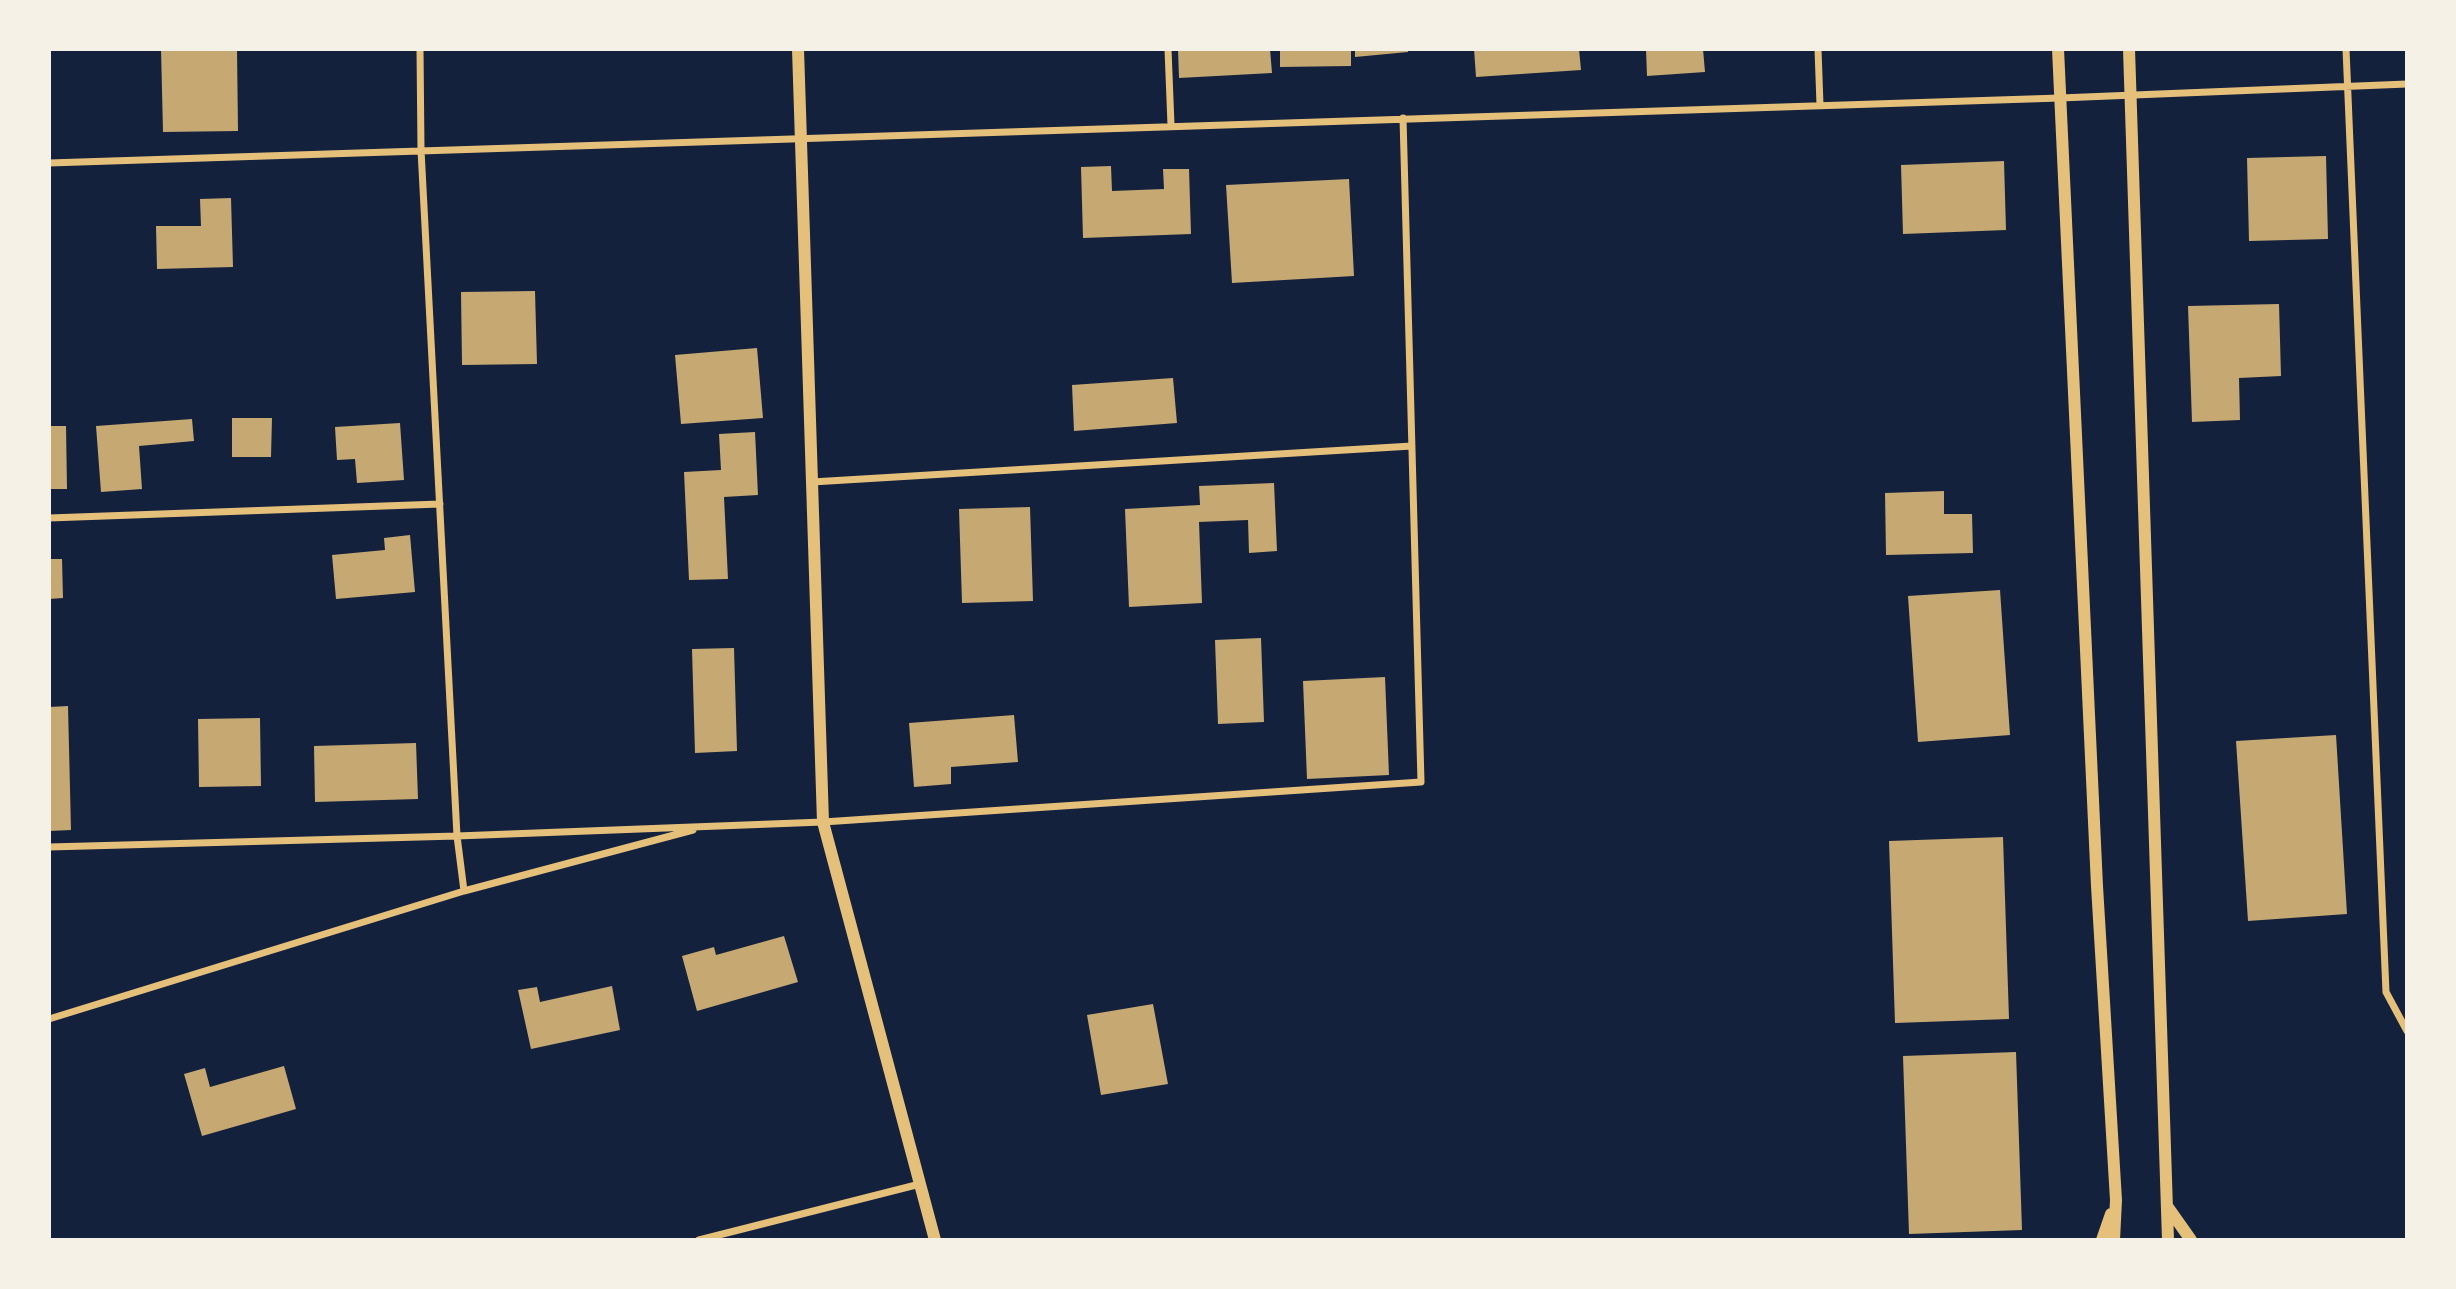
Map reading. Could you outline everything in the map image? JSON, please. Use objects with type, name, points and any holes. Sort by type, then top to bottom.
[{"type":"street","points":[[420,49],[421,150],[457,836],[464,891]]},
{"type":"street","points":[[798,49],[823,822],[935,1240]]},
{"type":"street","points":[[1168,49],[1171,125]]},
{"type":"street","points":[[1818,49],[1820,106]]},
{"type":"street","points":[[2059,49],[2097,886],[2116,1200],[2114,1240]]},
{"type":"street","points":[[2129,49],[2168,1240]]},
{"type":"street","points":[[2346,49],[2386,992],[2407,1031]]},
{"type":"street","points":[[49,163],[2131,96],[2407,84]]},
{"type":"street","points":[[49,847],[457,836],[823,822],[1421,782],[1403,118]]},
{"type":"street","points":[[812,482],[1412,446]]},
{"type":"street","points":[[49,519],[440,504]]},
{"type":"street","points":[[49,1019],[464,891],[705,827]]},
{"type":"street","points":[[699,1240],[920,1184]]},
{"type":"street","points":[[2102,1240],[2116,1200]]},
{"type":"street","points":[[2167,1205],[2191,1240]]},
{"type":"building","points":[[161,49],[237,49],[238,131],[163,132]]},
{"type":"building","points":[[1178,49],[1270,49],[1272,73],[1179,78]]},
{"type":"building","points":[[1280,49],[1351,49],[1351,66],[1280,67]]},
{"type":"building","points":[[1355,49],[1408,49],[1408,52],[1355,57]]},
{"type":"building","points":[[1474,49],[1579,49],[1581,70],[1476,77]]},
{"type":"building","points":[[1646,49],[1703,49],[1705,72],[1647,76]]},
{"type":"building","points":[[2326,156],[2328,239],[2249,241],[2247,158]]},
{"type":"building","points":[[2004,161],[2006,230],[1903,234],[1901,165]]},
{"type":"building","points":[[1111,166],[1112,191],[1164,189],[1163,169],[1189,169],[1191,234],[1083,238],[1081,167]]},
{"type":"building","points":[[1349,179],[1354,276],[1232,283],[1226,185]]},
{"type":"building","points":[[231,198],[233,267],[157,269],[156,226],[201,226],[200,199]]},
{"type":"building","points":[[535,291],[537,364],[462,365],[461,292]]},
{"type":"building","points":[[2279,304],[2281,376],[2239,378],[2240,420],[2192,422],[2188,306]]},
{"type":"building","points":[[757,348],[763,418],[681,424],[675,355]]},
{"type":"building","points":[[1173,378],[1177,423],[1074,431],[1072,385]]},
{"type":"building","points":[[232,418],[272,418],[271,457],[232,457]]},
{"type":"building","points":[[192,419],[194,441],[139,446],[142,489],[101,492],[96,426]]},
{"type":"building","points":[[400,423],[404,480],[357,483],[355,459],[337,460],[335,427]]},
{"type":"building","points":[[49,426],[66,426],[67,489],[49,489]]},
{"type":"building","points":[[755,432],[758,495],[724,497],[728,579],[689,580],[684,472],[721,470],[719,434]]},
{"type":"building","points":[[1274,483],[1277,551],[1249,553],[1248,520],[1199,522],[1202,603],[1129,607],[1125,509],[1200,505],[1199,486]]},
{"type":"building","points":[[1944,491],[1944,514],[1972,514],[1973,553],[1886,555],[1885,493]]},
{"type":"building","points":[[1030,507],[1033,601],[962,603],[959,509]]},
{"type":"building","points":[[410,535],[415,592],[336,599],[332,555],[385,550],[384,538]]},
{"type":"building","points":[[49,559],[62,559],[63,598],[49,599]]},
{"type":"building","points":[[2000,590],[2010,735],[1918,742],[1908,596]]},
{"type":"building","points":[[1261,638],[1264,722],[1218,724],[1215,640]]},
{"type":"building","points":[[734,648],[737,751],[695,753],[692,649]]},
{"type":"building","points":[[1385,677],[1389,775],[1307,779],[1303,681]]},
{"type":"building","points":[[68,706],[71,830],[49,831],[49,707]]},
{"type":"building","points":[[1014,715],[1018,762],[951,767],[951,784],[914,787],[909,723]]},
{"type":"building","points":[[260,718],[261,786],[199,787],[198,719]]},
{"type":"building","points":[[2336,735],[2347,914],[2248,921],[2236,741]]},
{"type":"building","points":[[416,743],[418,799],[315,802],[314,746]]},
{"type":"building","points":[[2003,837],[2009,1019],[1895,1023],[1889,841]]},
{"type":"building","points":[[784,936],[798,982],[697,1011],[682,956],[714,947],[716,955]]},
{"type":"building","points":[[612,986],[620,1030],[531,1049],[518,990],[537,987],[540,1002]]},
{"type":"building","points":[[1153,1004],[1168,1084],[1101,1095],[1087,1015]]},
{"type":"building","points":[[2016,1052],[2022,1230],[1909,1234],[1903,1056]]},
{"type":"building","points":[[284,1066],[296,1109],[202,1136],[184,1074],[205,1068],[210,1087]]}]
